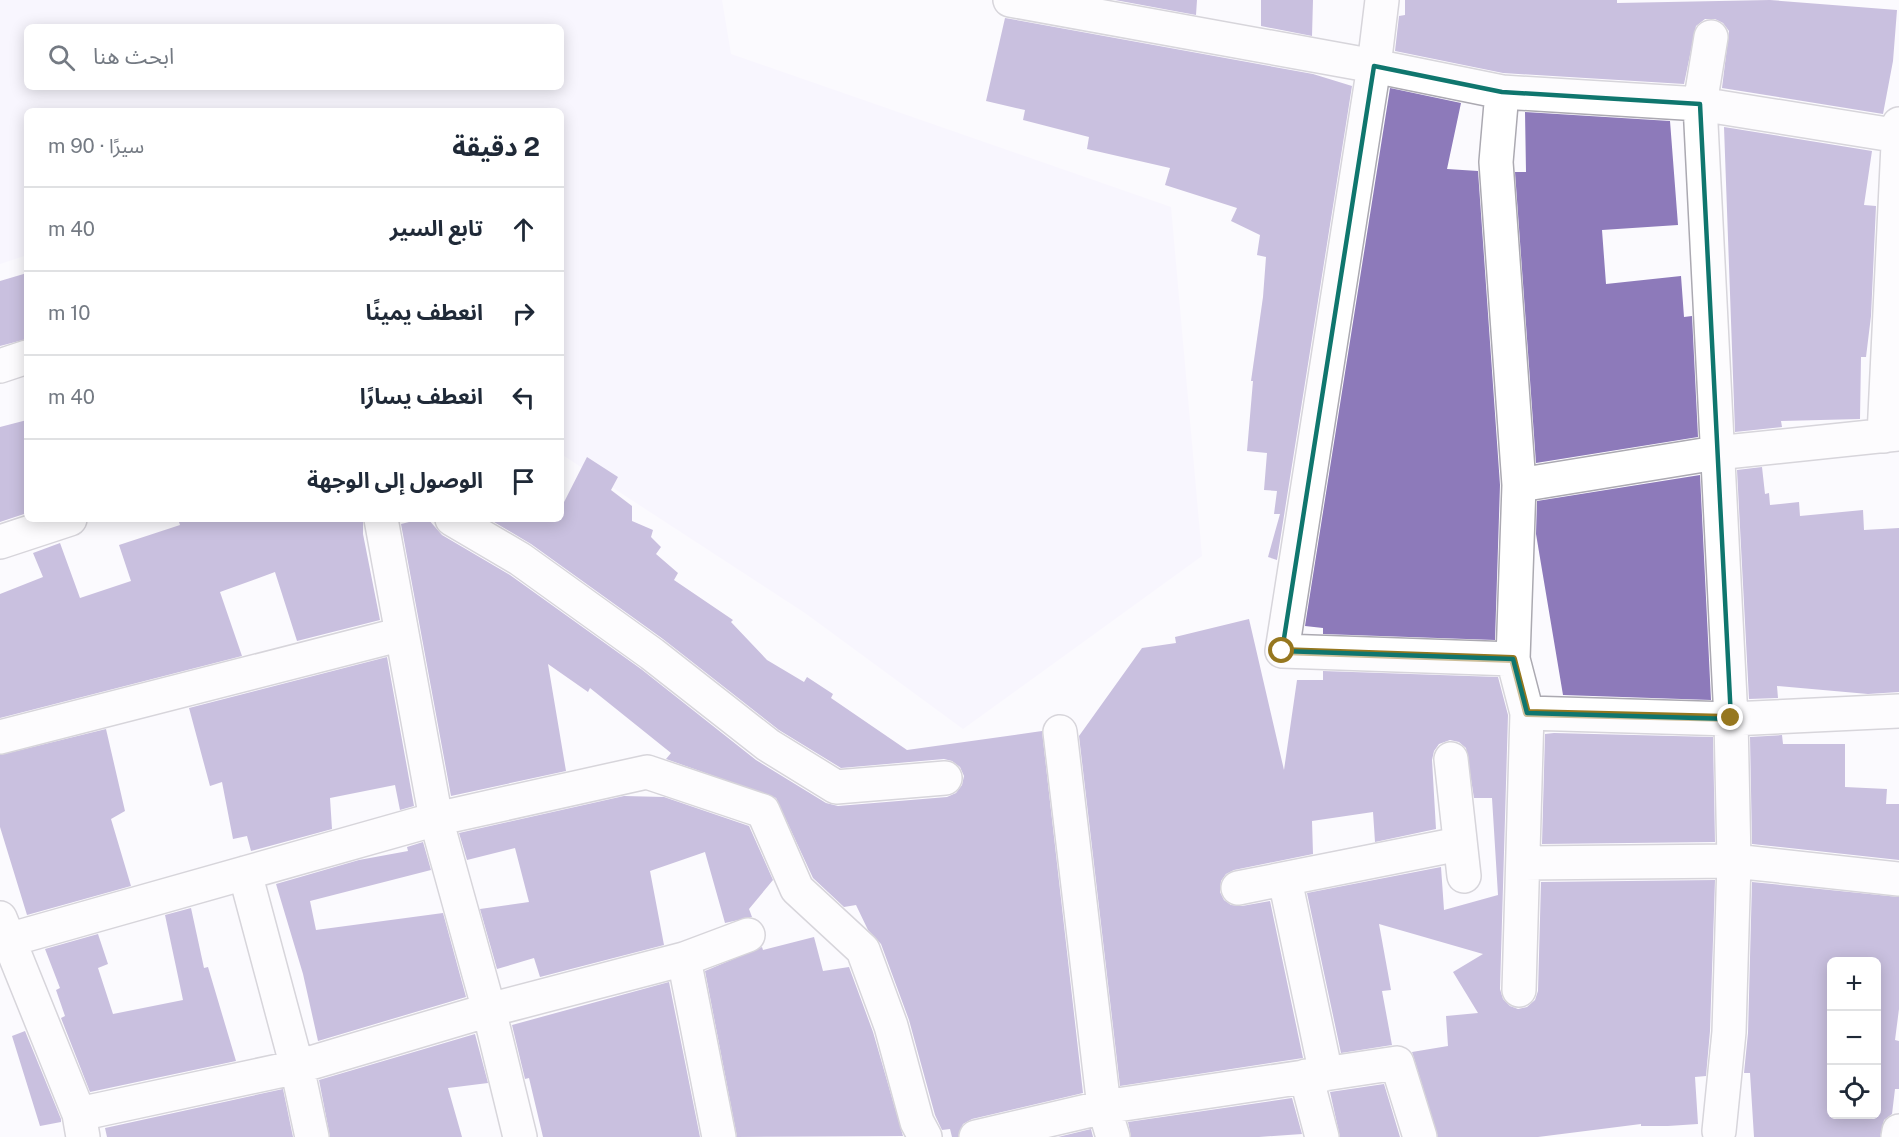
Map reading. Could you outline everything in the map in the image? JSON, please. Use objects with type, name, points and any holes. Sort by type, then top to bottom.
[{"type":"street","points":[[1010,0],[1141,12],[1502,93],[1700,104],[1898,132],[1892,435],[1716,453],[1519,485]]},
{"type":"street","points":[[1382,0],[1374,66],[1282,651],[1513,659]]},
{"type":"street","points":[[1711,37],[1700,104],[1731,718],[1734,861],[1729,1032],[1719,1131]]},
{"type":"street","points":[[1502,93],[1496,162],[1519,485],[1513,659],[1527,713],[1519,990]]},
{"type":"street","points":[[0,366],[24,358]]},
{"type":"street","points":[[0,542],[61,522]]},
{"type":"street","points":[[382,522],[435,819],[489,1010],[520,1137]]},
{"type":"street","points":[[457,522],[520,559],[652,654],[768,745],[836,787],[945,778]]},
{"type":"street","points":[[0,737],[402,634]]},
{"type":"street","points":[[1527,713],[1731,718],[1899,711]]},
{"type":"street","points":[[1060,732],[1109,1122]]},
{"type":"street","points":[[1451,759],[1464,876]]},
{"type":"street","points":[[748,935],[684,959],[489,1010],[297,1067],[81,1125],[4,929],[245,873],[435,819],[647,772],[763,811],[797,888],[863,950],[891,1026],[917,1122],[925,1137]]},
{"type":"street","points":[[1238,888],[1459,844]]},
{"type":"street","points":[[1523,863],[1734,861],[1899,879]]},
{"type":"street","points":[[245,873],[297,1067],[312,1137]]},
{"type":"street","points":[[1285,880],[1316,1075],[1322,1137]]},
{"type":"street","points":[[684,959],[719,1137]]},
{"type":"street","points":[[976,1137],[1109,1122],[1316,1075],[1397,1063],[1420,1137]]},
{"type":"street","points":[[1898,1137],[1899,1131]]},
{"type":"highlighted area","points":[[1374,66],[1502,92],[1700,104],[1731,719],[1527,713],[1513,659],[1282,651]]},
{"type":"shaded area","points":[[0,0],[722,0],[731,54],[1171,207],[1202,556],[963,729],[805,613],[564,456],[564,108],[24,108],[24,256],[0,264]]},
{"type":"building","points":[[1115,0],[1197,0],[1196,15]]},
{"type":"building","points":[[1261,0],[1313,0],[1312,36],[1261,26]]},
{"type":"building","points":[[1405,0],[1617,0],[1617,3],[1770,0],[1897,10],[1893,61],[1883,114],[1722,88],[1729,31],[1723,23],[1715,19],[1705,19],[1696,26],[1684,84],[1503,73],[1395,51],[1399,16],[1405,15]]},
{"type":"building","points":[[1005,18],[1313,74],[1352,86],[1277,560],[1268,557],[1280,514],[1274,514],[1277,491],[1264,490],[1267,453],[1247,451],[1253,381],[1251,381],[1263,297],[1266,257],[1257,255],[1260,235],[1231,221],[1237,208],[1165,185],[1170,168],[1087,149],[1089,137],[1023,120],[1025,110],[986,101]]},
{"type":"building","points":[[1390,88],[1461,103],[1447,169],[1478,171],[1500,485],[1495,640],[1323,634],[1323,628],[1305,626]]},
{"type":"building","points":[[1525,112],[1670,121],[1678,225],[1602,230],[1606,284],[1681,276],[1684,317],[1692,316],[1698,437],[1536,463],[1515,172],[1526,172]]},
{"type":"building","points":[[1724,127],[1872,151],[1864,205],[1876,206],[1871,316],[1866,357],[1861,357],[1860,419],[1781,421],[1782,427],[1735,432]]},
{"type":"building","points":[[24,274],[24,340],[0,346],[0,281]]},
{"type":"building","points":[[24,421],[24,514],[0,522],[0,427]]},
{"type":"building","points":[[587,457],[618,477],[611,490],[632,506],[632,521],[653,530],[651,537],[661,547],[656,554],[678,573],[674,580],[733,620],[731,622],[767,660],[804,682],[807,677],[833,694],[831,698],[907,750],[1042,731],[1083,1093],[972,1119],[963,1124],[958,1137],[952,1137],[950,1129],[942,1130],[935,1115],[909,1020],[881,944],[868,930],[856,905],[844,907],[813,878],[776,798],[666,759],[671,753],[590,688],[588,692],[548,664],[566,771],[451,796],[401,524],[409,522],[431,522],[442,535],[510,575],[641,669],[756,760],[826,803],[838,806],[947,797],[956,793],[962,785],[964,776],[960,767],[944,759],[841,768],[779,730],[663,639],[531,544],[494,522],[564,522],[564,502]]},
{"type":"building","points":[[1762,467],[1765,494],[1769,493],[1770,505],[1799,502],[1800,516],[1863,510],[1864,530],[1899,528],[1899,692],[1868,694],[1777,686],[1778,698],[1749,699],[1737,470]]},
{"type":"building","points":[[1700,475],[1711,700],[1563,695],[1536,534],[1537,501]]},
{"type":"building","points":[[179,522],[363,522],[363,534],[380,620],[297,641],[275,572],[220,592],[242,656],[0,718],[0,594],[43,577],[33,553],[60,543],[80,598],[131,581],[119,545],[180,525]]},
{"type":"building","points":[[1249,619],[1284,770],[1297,680],[1323,680],[1323,671],[1498,677],[1508,715],[1500,989],[1503,999],[1510,1006],[1518,1009],[1527,1007],[1535,1000],[1538,991],[1541,882],[1715,880],[1710,1031],[1706,1076],[1695,1077],[1698,1124],[1641,1126],[1641,1124],[1538,1137],[1438,1137],[1412,1052],[1448,1046],[1446,1016],[1478,1013],[1453,972],[1483,954],[1379,924],[1391,990],[1382,991],[1392,1045],[1341,1053],[1307,893],[1441,867],[1444,910],[1498,895],[1492,798],[1474,798],[1466,748],[1459,742],[1450,740],[1439,744],[1432,760],[1436,829],[1375,842],[1373,812],[1312,821],[1313,854],[1234,870],[1226,874],[1221,881],[1220,892],[1224,900],[1231,905],[1242,906],[1270,901],[1303,1058],[1120,1086],[1079,736],[1142,648],[1176,643],[1175,637]]},
{"type":"building","points":[[387,657],[414,806],[400,810],[395,785],[330,798],[332,829],[251,851],[247,836],[233,839],[222,782],[210,786],[189,708]]},
{"type":"building","points":[[106,729],[125,811],[111,819],[131,886],[27,915],[0,827],[0,755]]},
{"type":"building","points":[[1545,734],[1713,737],[1715,842],[1542,844]]},
{"type":"building","points":[[1782,735],[1783,744],[1845,744],[1845,787],[1887,789],[1886,804],[1899,804],[1899,860],[1752,844],[1750,737]]},
{"type":"building","points":[[624,796],[664,797],[749,826],[773,880],[749,909],[752,917],[725,923],[705,852],[650,871],[664,945],[540,977],[534,958],[497,969],[480,909],[529,902],[515,848],[467,860],[459,833]]},
{"type":"building","points":[[423,842],[431,870],[310,901],[316,930],[443,913],[466,997],[318,1041],[303,974],[276,884],[359,860],[408,851],[407,847]]},
{"type":"building","points":[[1752,882],[1899,897],[1899,1009],[1895,1040],[1899,1041],[1899,1089],[1895,1089],[1892,1114],[1884,1120],[1880,1137],[1754,1137],[1750,1073],[1744,1073],[1748,1033]]},
{"type":"building","points":[[191,908],[204,968],[208,967],[236,1061],[90,1092],[61,1018],[65,1016],[56,990],[60,988],[45,949],[98,934],[108,964],[98,968],[113,1014],[183,1000],[165,915]]},
{"type":"building","points":[[814,937],[823,971],[849,967],[873,1032],[903,1136],[737,1137],[705,971],[762,947],[763,950]]},
{"type":"building","points":[[669,982],[700,1137],[543,1137],[529,1078],[525,1079],[512,1025]]},
{"type":"building","points":[[25,1031],[61,1122],[40,1126],[12,1036]]},
{"type":"building","points":[[475,1034],[488,1083],[448,1088],[462,1137],[330,1137],[319,1080]]},
{"type":"building","points":[[1384,1084],[1400,1137],[1340,1137],[1330,1092]]},
{"type":"building","points":[[283,1089],[293,1137],[107,1137],[105,1128]]},
{"type":"building","points":[[1292,1098],[1302,1134],[1259,1137],[1131,1137],[1128,1122]]},
{"type":"building","points":[[1091,1129],[1093,1137],[1058,1137]]},
{"type":"route","points":[[1282,651],[1513,659],[1527,713],[1731,718]]}]
